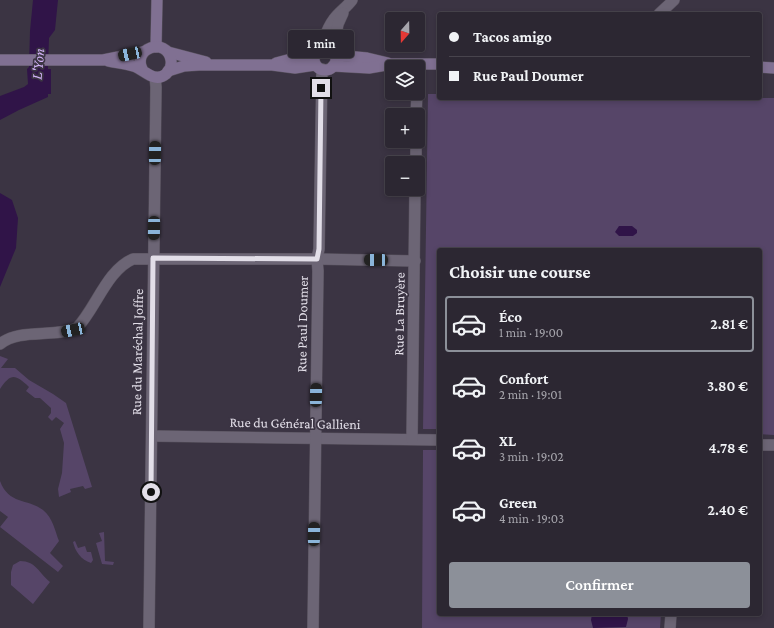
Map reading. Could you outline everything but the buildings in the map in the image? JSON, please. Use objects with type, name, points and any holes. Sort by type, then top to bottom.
[{"type":"main road","points":[[156,46],[157,0]]},
{"type":"main road","points":[[0,60],[103,60],[143,52],[156,46],[168,52],[206,62],[228,64],[272,65],[291,59],[318,59]]},
{"type":"main road","points":[[318,59],[327,48],[334,53],[385,62]]},
{"type":"main road","points":[[143,52],[140,62],[143,71]]},
{"type":"main road","points":[[103,60],[133,66],[143,71],[148,76],[155,77],[163,76],[168,71],[171,65],[171,60],[168,52]]},
{"type":"main road","points":[[318,59],[327,70],[333,66],[336,61],[334,53]]},
{"type":"main road","points":[[168,71],[184,66],[228,64]]},
{"type":"main road","points":[[425,65],[437,64]]},
{"type":"main road","points":[[333,66],[368,68],[385,65]]},
{"type":"main road","points":[[762,68],[774,68]]},
{"type":"street","points":[[661,12],[674,0]]},
{"type":"street","points":[[334,53],[338,24],[349,4]]},
{"type":"street","name":"Rue Paul Doumer","points":[[313,628],[317,259],[319,249],[318,59],[328,27],[334,18],[349,4]]},
{"type":"street","name":"Rue du Maréchal Joffre","points":[[149,628],[155,77]]},
{"type":"street","name":"Rue La Bruyère","points":[[412,439],[416,196]]},
{"type":"street","points":[[0,344],[9,338],[30,334],[56,333],[77,328],[116,271],[126,262],[133,259],[317,259],[415,261]]},
{"type":"street","name":"Rue du Général Gallieni","points":[[152,436],[437,440]]},
{"type":"street","points":[[762,445],[774,445]]},
{"type":"street","points":[[670,616],[670,628]]},
{"type":"shaded area","points":[[428,94],[437,94],[437,100],[762,100],[762,98],[774,98],[774,435],[762,434],[762,248],[437,248],[437,429],[423,429]]},
{"type":"shaded area","points":[[0,356],[8,359],[1,368],[15,368],[29,380],[66,403],[92,487],[85,489],[83,486],[70,489],[71,492],[59,497],[58,489],[62,473],[64,443],[60,429],[64,423],[56,417],[52,421],[48,417],[51,413],[51,408],[40,398],[35,398],[26,391],[29,387],[17,378],[10,378],[0,389]]},
{"type":"shaded area","points":[[423,450],[437,450],[437,616],[661,616],[660,628],[422,628]]},
{"type":"shaded area","points":[[0,481],[4,489],[13,498],[37,506],[49,517],[59,541],[50,553],[63,566],[58,572],[0,527],[8,517],[0,511]]},
{"type":"shaded area","points":[[104,532],[105,561],[114,562],[113,565],[102,564],[96,543],[102,541],[99,533]]},
{"type":"shaded area","points":[[75,541],[78,548],[85,546],[87,552],[91,552],[93,560],[91,563],[84,560],[79,555],[73,542]]},
{"type":"shaded area","points":[[20,561],[34,565],[50,582],[33,604],[11,585],[11,572],[13,565]]},
{"type":"water","name":"L'Yon","points":[[33,0],[58,0],[55,30],[49,38],[48,69],[51,69],[51,94],[48,94],[48,97],[0,120],[0,96],[28,84],[27,69],[29,67]]},
{"type":"water","points":[[0,193],[12,200],[18,218],[16,248],[0,287]]},
{"type":"water","points":[[619,226],[632,226],[637,230],[637,233],[633,236],[619,236],[615,232]]},
{"type":"water","points":[[592,616],[627,616],[628,619],[626,627],[593,628]]},
{"type":"route","points":[[151,492],[153,258],[317,259],[319,249],[321,88]]}]
